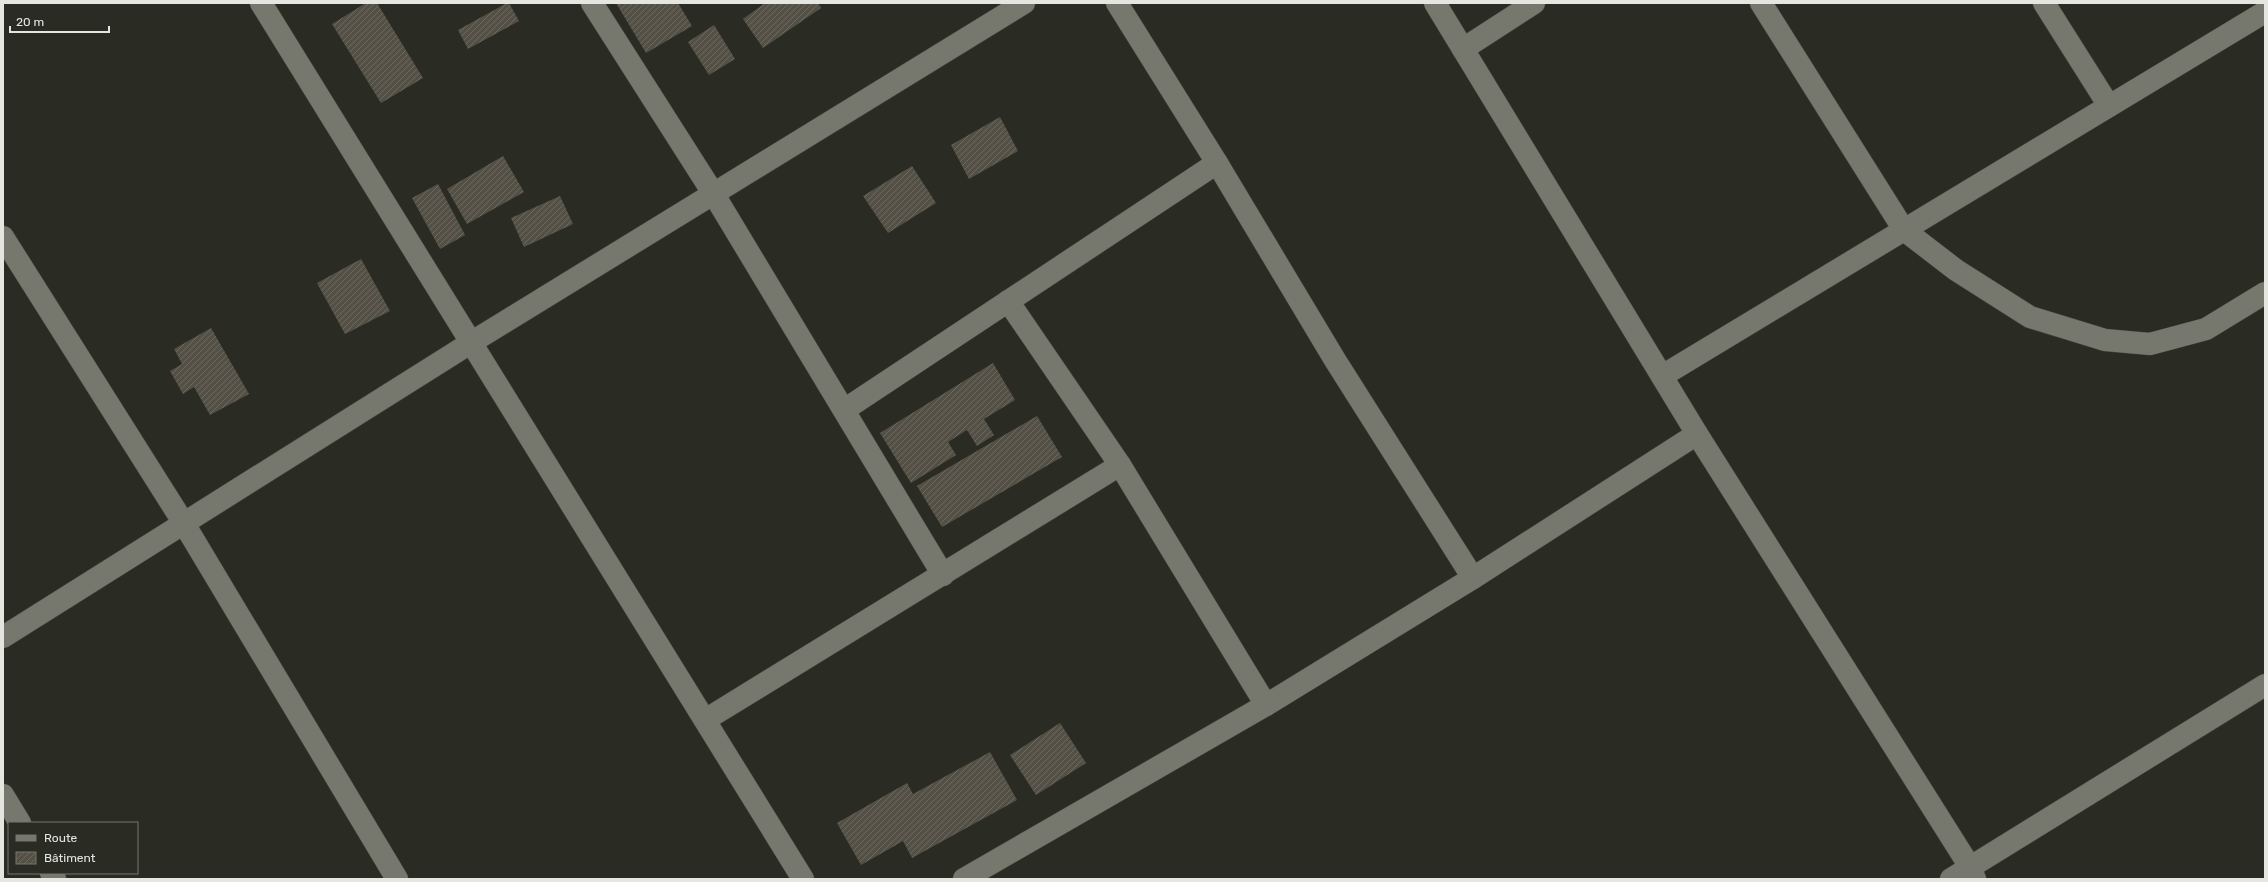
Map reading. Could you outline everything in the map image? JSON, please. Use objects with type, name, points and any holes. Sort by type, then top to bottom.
[{"type":"street","points":[[261,3],[803,879]]},
{"type":"street","points":[[592,3],[713,193],[943,575]]},
{"type":"street","points":[[3,637],[183,522],[472,342],[1024,3]]},
{"type":"street","points":[[1117,3],[1217,163],[1335,360],[1473,578]]},
{"type":"street","points":[[1435,3],[1697,434],[1973,873]]},
{"type":"street","points":[[1463,49],[1534,3]]},
{"type":"street","points":[[1761,3],[1904,230],[1956,270],[2030,317],[2105,340],[2150,344],[2206,329],[2265,293]]},
{"type":"street","points":[[2044,3],[2109,106]]},
{"type":"street","points":[[1662,376],[2265,12]]},
{"type":"street","points":[[844,410],[1217,163]]},
{"type":"street","points":[[3,237],[183,522],[397,879]]},
{"type":"street","points":[[1008,301],[1120,465],[1266,705]]},
{"type":"street","points":[[964,879],[1266,705],[1473,578],[1697,434]]},
{"type":"street","points":[[706,720],[1120,465]]},
{"type":"street","points":[[1951,879],[1973,873],[2265,685]]},
{"type":"street","points":[[3,795],[19,822]]},
{"type":"building","points":[[366,3],[377,3],[423,78],[381,103],[332,24]]},
{"type":"building","points":[[509,3],[519,21],[468,49],[458,30]]},
{"type":"building","points":[[616,3],[678,3],[692,26],[646,53]]},
{"type":"building","points":[[765,3],[818,3],[821,8],[763,48],[743,19]]},
{"type":"building","points":[[714,25],[735,59],[709,75],[688,42]]},
{"type":"building","points":[[1000,117],[1018,151],[969,179],[951,145]]},
{"type":"building","points":[[503,156],[524,192],[467,224],[447,189]]},
{"type":"building","points":[[912,166],[936,203],[888,233],[863,196]]},
{"type":"building","points":[[438,184],[465,235],[440,249],[412,198]]},
{"type":"building","points":[[560,196],[573,224],[524,247],[511,218]]},
{"type":"building","points":[[361,259],[390,311],[345,334],[317,283]]},
{"type":"building","points":[[211,328],[249,394],[210,415],[194,387],[183,394],[170,371],[182,364],[174,349]]},
{"type":"building","points":[[993,363],[1015,400],[984,419],[994,435],[977,446],[967,430],[948,442],[956,455],[911,483],[880,433]]},
{"type":"building","points":[[1037,416],[1062,457],[942,527],[917,486]]},
{"type":"building","points":[[1060,723],[1086,763],[1036,795],[1010,755]]},
{"type":"building","points":[[990,752],[1017,800],[912,858],[903,841],[861,865],[837,823],[907,783],[913,794]]}]
